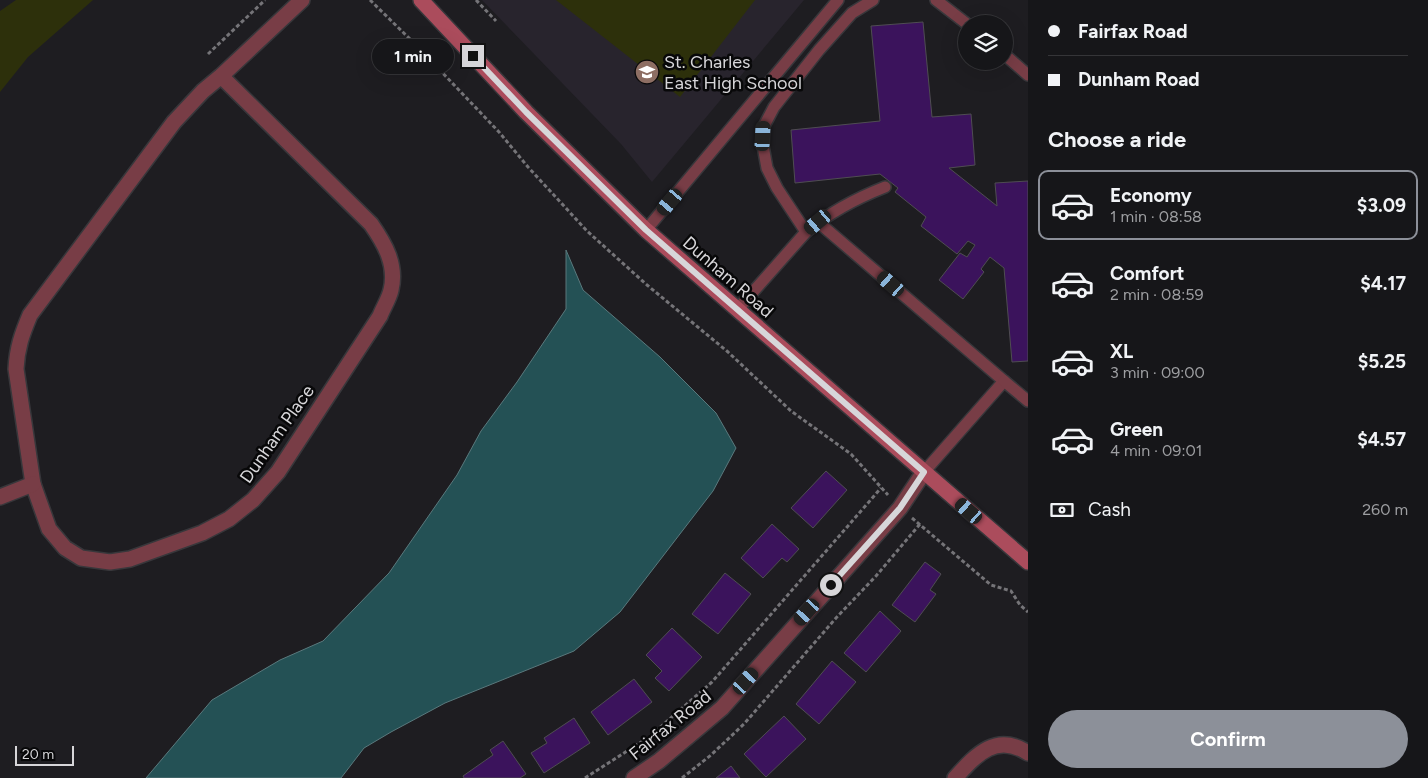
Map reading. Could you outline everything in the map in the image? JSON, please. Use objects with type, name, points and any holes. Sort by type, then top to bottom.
[{"type":"street","name":"Dunham Place","points":[[221,76],[371,224],[382,240],[393,266],[391,290],[380,316],[278,472],[253,500],[229,519],[202,533],[130,558],[110,562],[81,558],[65,548],[49,529],[33,484],[16,369],[17,350],[30,315],[174,122],[203,91],[302,0]]},
{"type":"street","name":"Dunham Road","points":[[421,0],[526,112],[646,230],[1028,562]]},
{"type":"street","name":"Fairfax Road","points":[[634,778],[659,761],[722,708],[900,508],[924,472]]},
{"type":"street","points":[[0,497],[33,484]]},
{"type":"street","points":[[955,778],[973,758],[988,748],[1007,744],[1021,748],[1028,753]]},
{"type":"lane","points":[[646,230],[838,0]]},
{"type":"lane","points":[[806,232],[777,188],[767,168],[763,146],[764,126],[774,107],[819,50],[852,13],[873,0]]},
{"type":"lane","points":[[936,0],[958,17]]},
{"type":"lane","points":[[1013,62],[1028,74]]},
{"type":"lane","points":[[737,310],[806,232],[818,222],[868,194],[885,187]]},
{"type":"lane","points":[[818,222],[1028,401]]},
{"type":"lane","points":[[924,472],[1004,381]]},
{"type":"path","points":[[208,54],[265,0]]},
{"type":"path","points":[[370,0],[499,132],[528,167],[587,231],[647,285],[728,352],[791,411],[851,454],[900,508],[991,585],[1011,591],[1020,606],[1028,612]]},
{"type":"path","points":[[476,0],[496,21]]},
{"type":"path","points":[[585,778],[649,737],[712,682],[881,488]]},
{"type":"path","points":[[682,778],[711,755],[744,724],[920,524]]},
{"type":"shaded area","name":"St. Charles East High School","points":[[482,0],[804,0],[652,182],[621,144]]},
{"type":"green space","points":[[16,0],[93,0],[28,57],[0,92],[0,11]]},
{"type":"green space","points":[[556,0],[755,0],[680,97]]},
{"type":"water","points":[[566,250],[583,290],[660,357],[716,413],[736,448],[713,491],[620,612],[574,651],[445,703],[364,748],[341,778],[146,778],[212,700],[280,660],[323,641],[389,573],[457,475],[481,431],[517,382],[566,309]]},
{"type":"building","points":[[923,22],[932,117],[971,114],[975,165],[949,168],[997,206],[995,183],[1028,181],[1028,361],[1012,362],[1004,268],[990,257],[981,269],[984,272],[963,299],[939,280],[960,253],[967,257],[975,245],[968,241],[957,254],[921,226],[926,217],[895,192],[898,188],[880,174],[795,183],[791,130],[880,121],[871,26]]},
{"type":"building","points":[[826,471],[847,490],[813,528],[791,508]]},
{"type":"building","points":[[772,524],[799,549],[787,562],[782,558],[763,578],[741,558]]},
{"type":"building","points":[[925,562],[941,574],[930,590],[936,594],[915,622],[892,605]]},
{"type":"building","points":[[725,573],[751,594],[718,634],[692,614]]},
{"type":"building","points":[[880,611],[901,631],[866,672],[844,653]]},
{"type":"building","points":[[672,628],[702,657],[669,691],[655,678],[662,671],[646,655]]},
{"type":"building","points":[[832,661],[856,682],[819,724],[796,704]]},
{"type":"building","points":[[634,679],[652,702],[608,735],[591,712]]},
{"type":"building","points":[[784,716],[806,739],[766,777],[744,754]]},
{"type":"building","points":[[574,718],[590,743],[544,773],[531,753],[547,743],[544,738]]},
{"type":"building","points":[[503,741],[526,774],[520,778],[464,778],[463,776],[493,755],[490,750]]},
{"type":"building","points":[[731,766],[740,778],[716,778]]},
{"type":"place","name":"St. Charles East High School","points":[[647,72]]},
{"type":"route","points":[[473,56],[526,112],[646,230],[924,472],[900,508],[831,585]]}]
